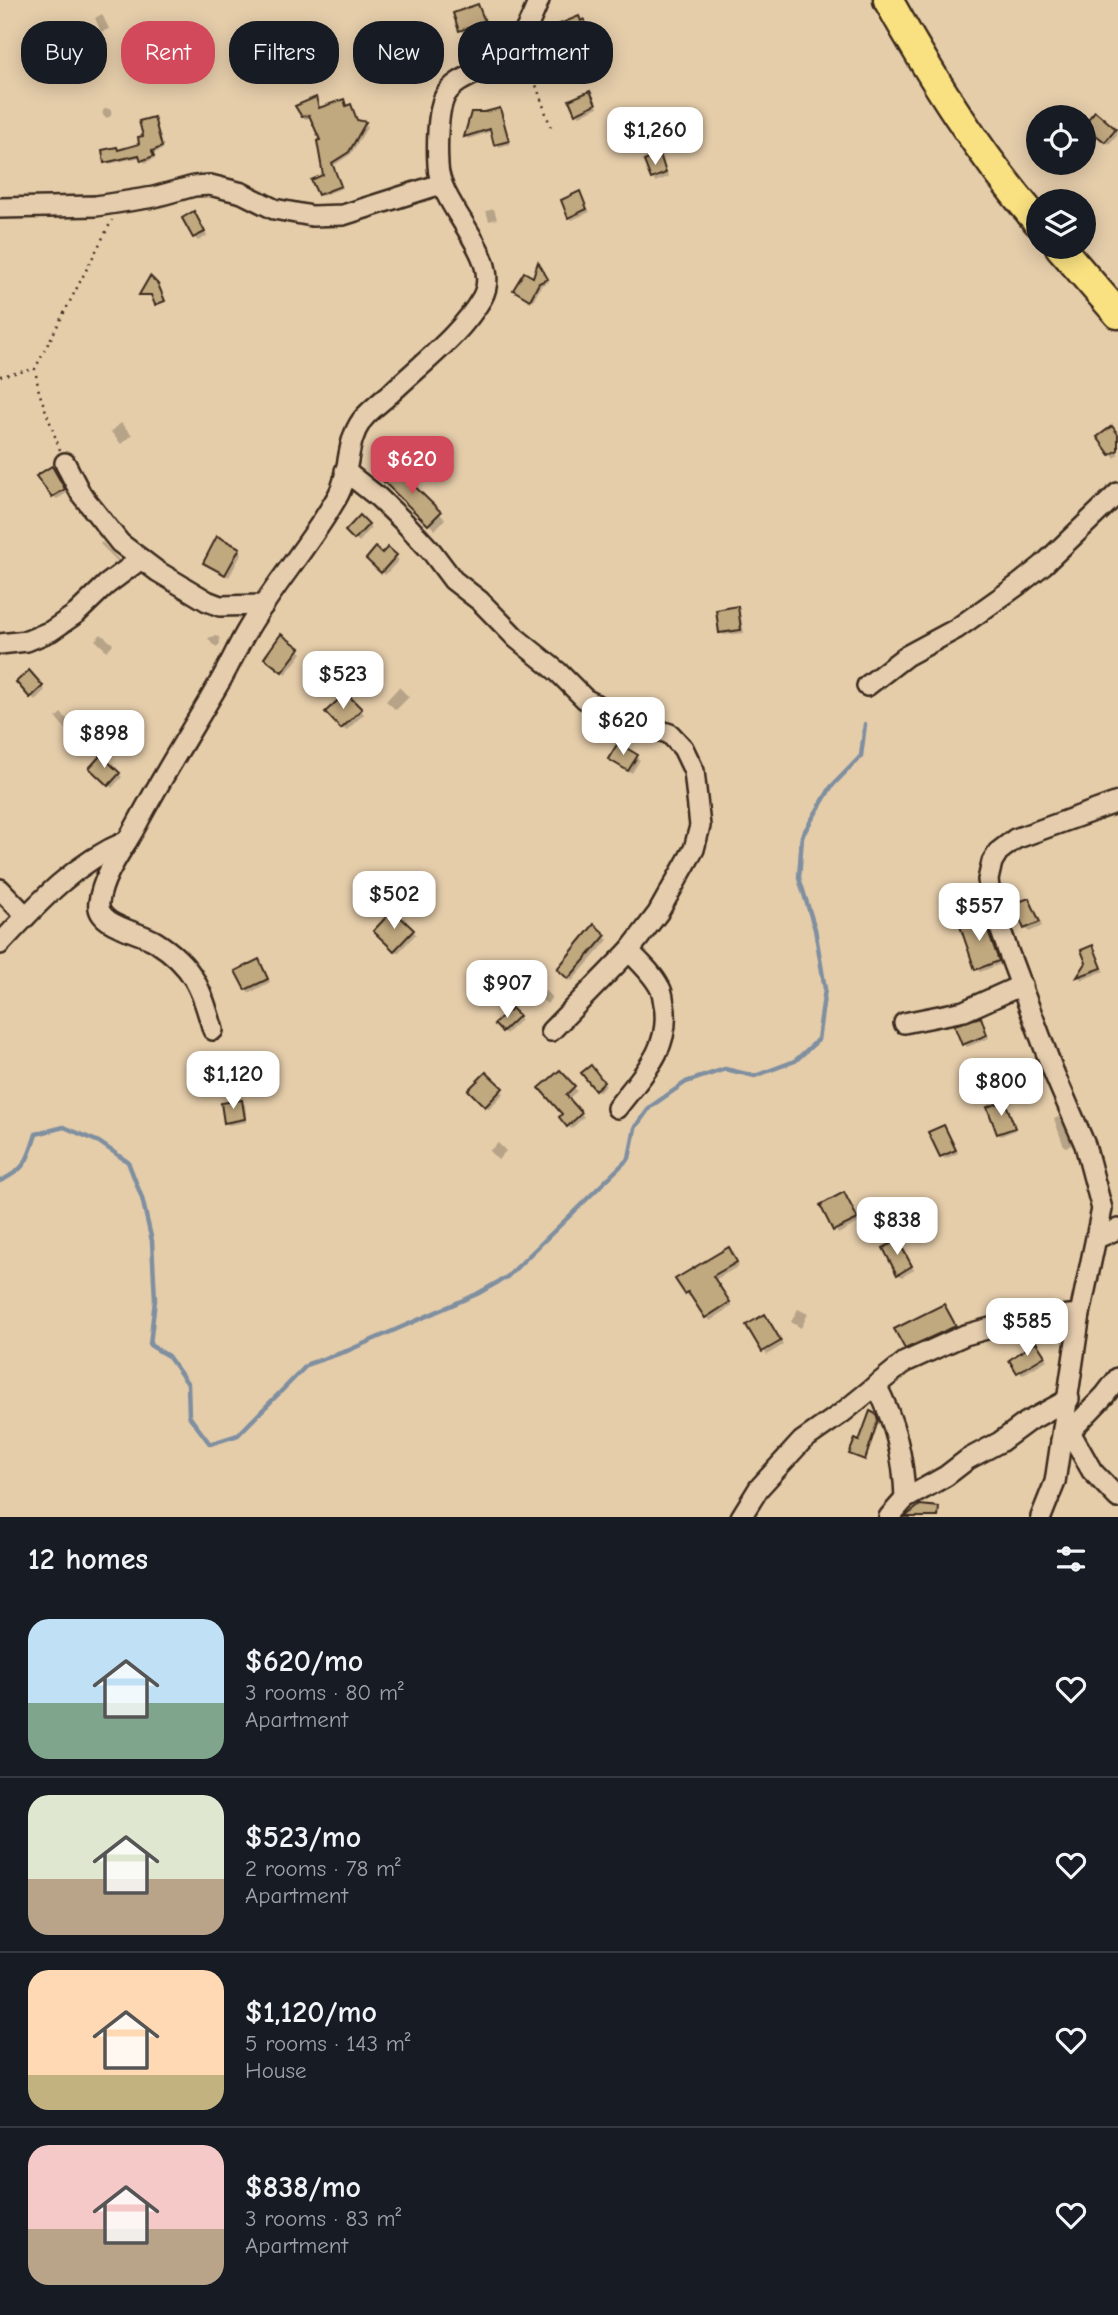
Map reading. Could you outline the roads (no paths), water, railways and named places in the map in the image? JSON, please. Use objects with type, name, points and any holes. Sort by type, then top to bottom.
[{"type":"highway","points":[[888,0],[932,78],[1006,185],[1026,208]]},
{"type":"highway","points":[[1070,259],[1118,314]]},
{"type":"street","points":[[212,1030],[204,1000],[190,970],[157,942],[116,925],[100,914],[98,903],[104,886],[160,780],[264,605],[330,510],[342,488],[353,435],[363,419],[443,346],[481,300],[486,290],[483,260],[441,184],[438,168],[440,109],[453,84],[496,63],[521,39],[539,0]]},
{"type":"street","points":[[0,208],[73,207],[122,202],[210,185],[242,194],[274,209],[312,216],[343,215],[441,184]]},
{"type":"street","points":[[65,463],[81,494],[120,543],[157,571],[220,606],[264,605]]},
{"type":"street","points":[[345,471],[404,522],[453,580],[480,601],[516,638],[558,672],[585,699],[618,716],[670,734],[682,748],[694,771],[700,826],[694,849],[659,913],[629,951],[551,1031]]},
{"type":"street","points":[[867,686],[906,656],[956,629],[1018,585],[1043,565],[1118,493]]},
{"type":"street","points":[[0,644],[27,641],[51,631],[77,613],[141,559]]},
{"type":"street","points":[[1041,1517],[1055,1482],[1066,1437],[1080,1314],[1102,1209],[1085,1145],[1054,1073],[992,902],[988,880],[992,862],[998,852],[1015,839],[1118,802]]},
{"type":"street","points":[[0,944],[67,876],[106,850],[127,841]]},
{"type":"street","points":[[0,889],[26,916]]},
{"type":"street","points":[[617,1108],[656,1056],[664,1039],[667,1022],[661,990],[629,951]]},
{"type":"street","points":[[904,1023],[964,1012],[1022,985]]},
{"type":"street","points":[[1097,1238],[1118,1229]]},
{"type":"street","points":[[741,1517],[760,1488],[802,1441],[842,1413],[905,1362],[965,1335],[1019,1321],[1080,1314]]},
{"type":"street","points":[[1066,1437],[1112,1399],[1118,1378]]},
{"type":"street","points":[[876,1385],[891,1413],[898,1437],[905,1475],[905,1499]]},
{"type":"street","points":[[889,1517],[905,1499],[1069,1398]]},
{"type":"street","points":[[1066,1437],[1092,1471],[1118,1498]]},
{"type":"waterway","points":[[0,1181],[25,1163],[36,1134],[64,1127],[99,1142],[128,1162],[142,1198],[152,1241],[155,1300],[150,1345],[168,1356],[188,1384],[189,1416],[210,1444],[238,1435],[308,1364],[347,1351],[477,1294],[507,1277],[629,1158],[635,1128],[650,1107],[686,1082],[725,1069],[755,1076],[795,1061],[818,1040],[825,989],[815,929],[799,878],[802,836],[831,787],[861,756],[865,724]]}]
